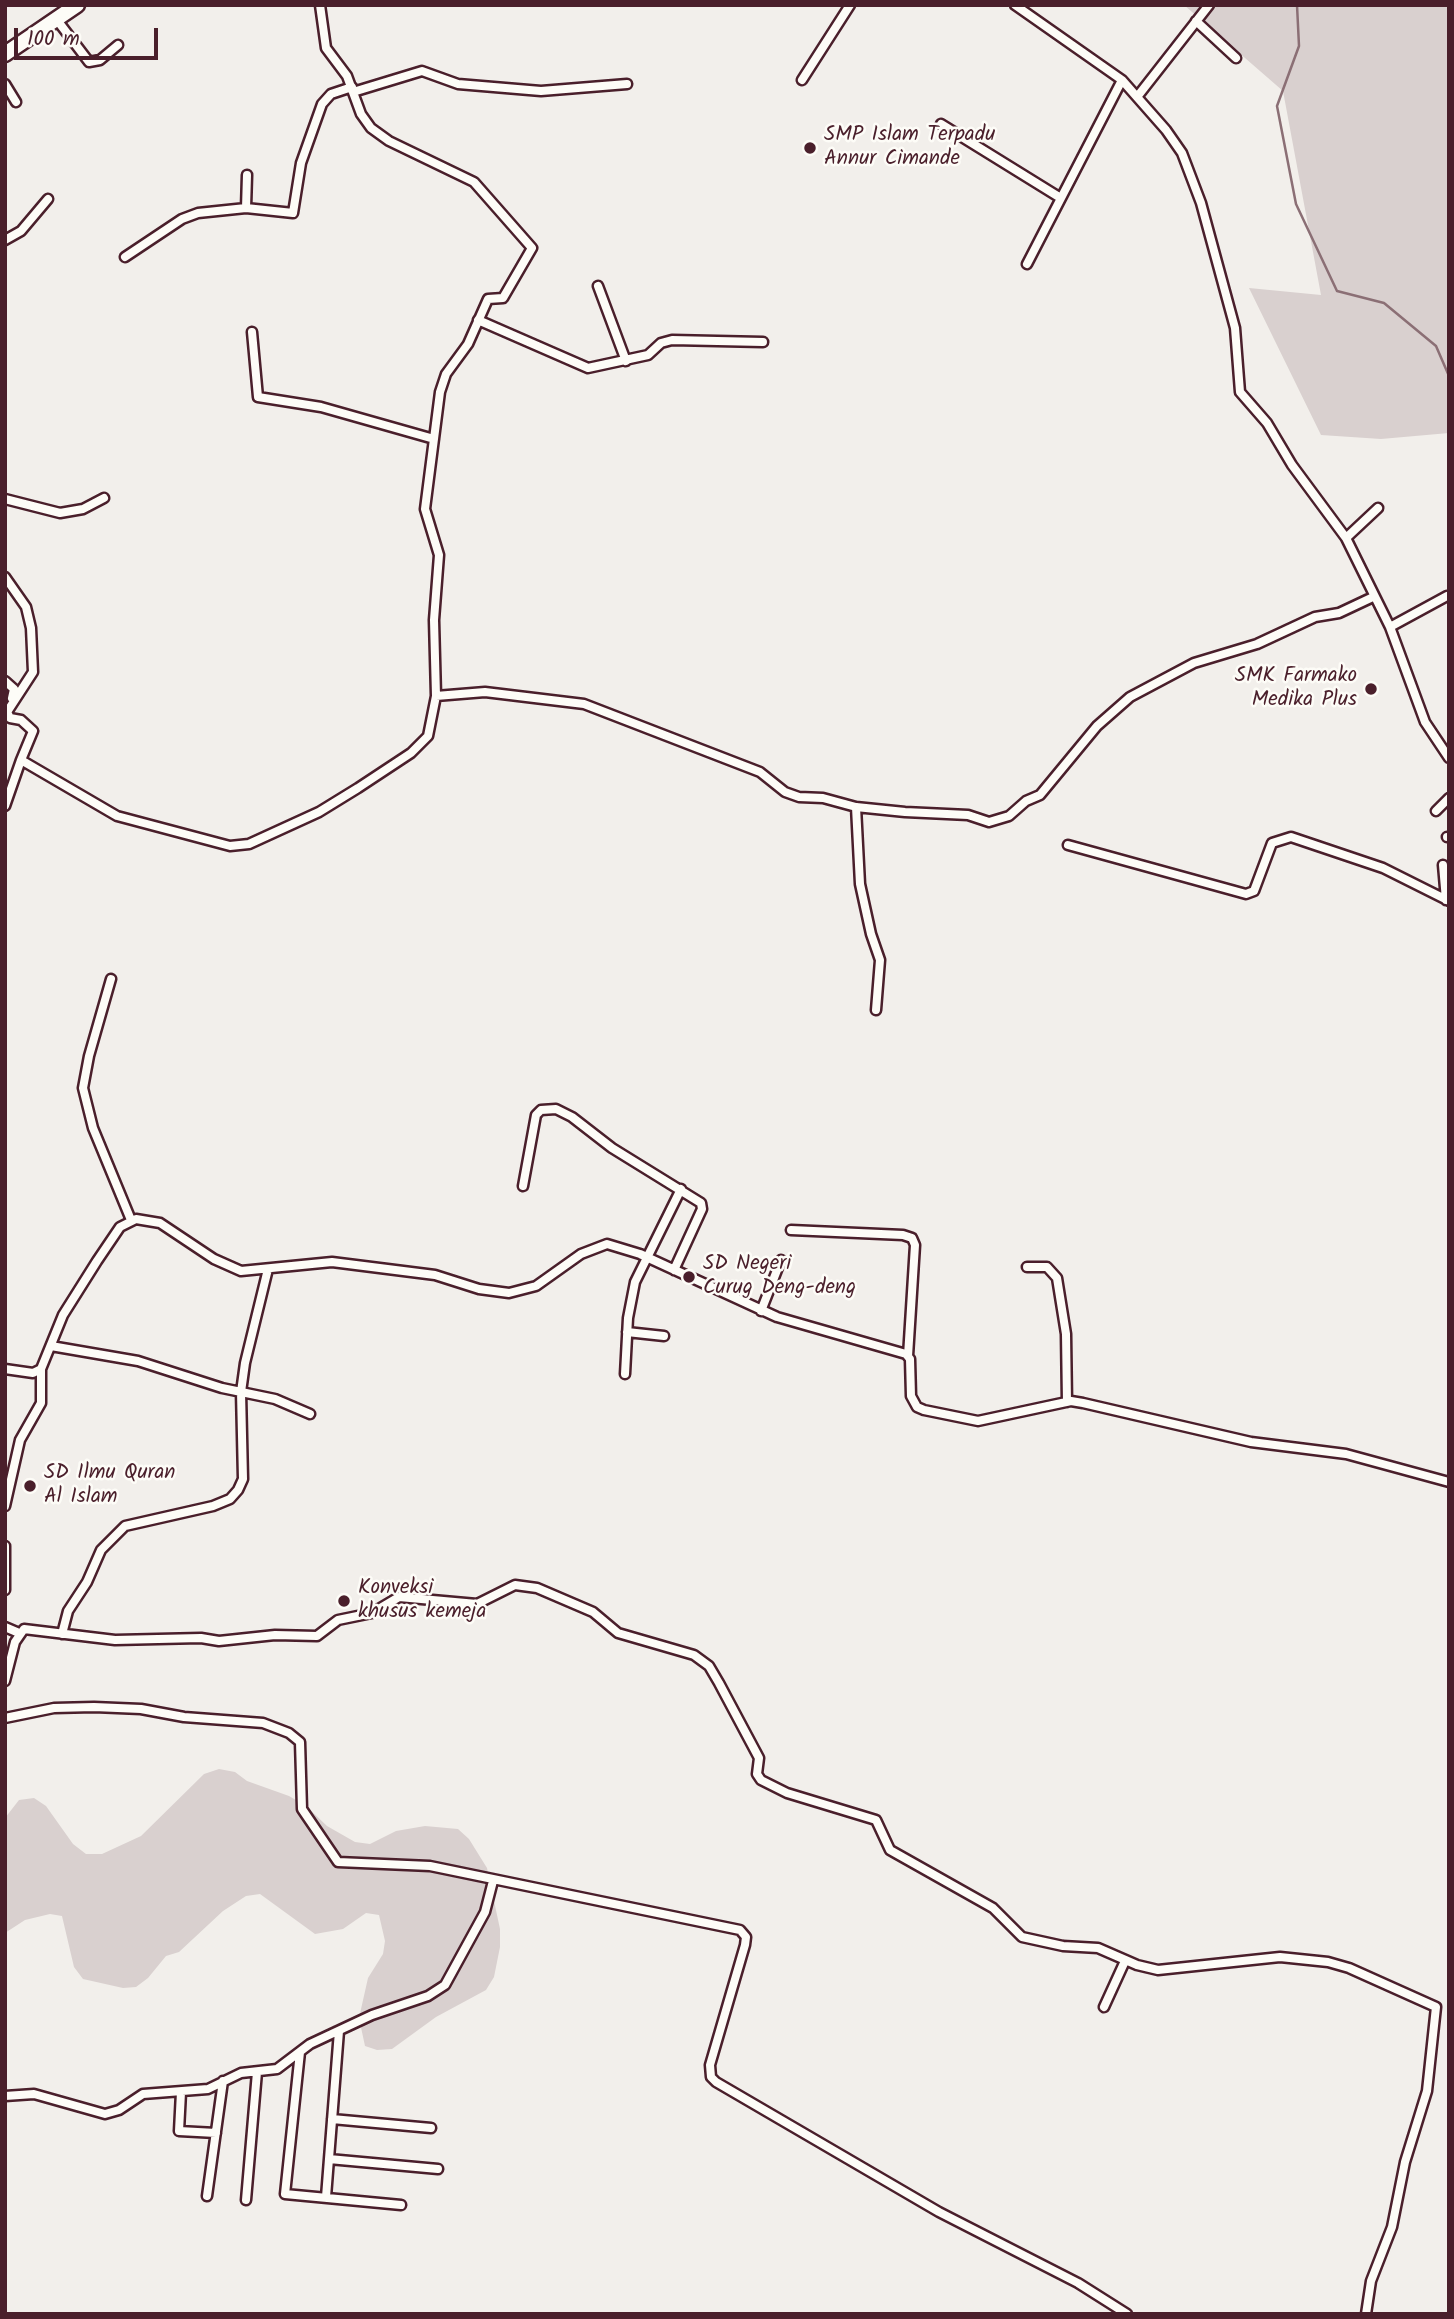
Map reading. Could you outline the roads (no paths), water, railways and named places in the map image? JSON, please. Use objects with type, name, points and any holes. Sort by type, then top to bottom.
[{"type":"highway","points":[[5,54],[77,5]]},
{"type":"street","points":[[21,760],[117,816],[223,845],[241,846],[318,812],[411,753],[428,736],[436,696],[434,620],[439,555],[425,509],[443,379],[468,344],[488,299],[500,299],[505,295],[530,255],[532,246],[483,190],[467,177],[375,133],[361,114],[352,90],[326,48],[320,5]]},
{"type":"street","points":[[802,80],[850,5]]},
{"type":"street","points":[[1015,5],[1122,80],[1182,153],[1201,204],[1235,328],[1240,392],[1267,422],[1292,465],[1346,538],[1390,627],[1425,722],[1449,758]]},
{"type":"street","points":[[1137,97],[1209,5]]},
{"type":"street","points":[[57,20],[89,62],[100,60],[118,44]]},
{"type":"street","points":[[1196,21],[1236,58]]},
{"type":"street","points":[[125,257],[182,219],[207,212],[246,208],[293,213],[301,163],[323,104],[331,94],[422,71],[457,84],[541,91],[626,84]]},
{"type":"street","points":[[1027,264],[1059,197],[1122,80]]},
{"type":"street","points":[[5,84],[16,102]]},
{"type":"street","points":[[941,124],[1059,197]]},
{"type":"street","points":[[246,208],[247,175]]},
{"type":"street","points":[[5,240],[21,231],[48,199]]},
{"type":"street","points":[[598,286],[626,361]]},
{"type":"street","points":[[478,320],[588,368],[653,353],[661,343],[672,340],[763,342]]},
{"type":"street","points":[[252,332],[258,397],[321,407],[434,439]]},
{"type":"street","points":[[5,499],[60,513],[83,509],[104,499]]},
{"type":"street","points":[[1346,538],[1378,508]]},
{"type":"street","points":[[6,579],[28,614],[34,656],[28,682],[11,701]]},
{"type":"street","points":[[1390,627],[1447,596]]},
{"type":"street","points":[[436,696],[485,692],[584,704],[760,772],[785,792],[856,807],[968,815],[989,821],[1009,817],[1026,801],[1042,794],[1097,726],[1130,697],[1194,663],[1256,644],[1315,617],[1339,613],[1373,597]]},
{"type":"street","points":[[5,681],[14,689],[8,709],[10,718],[24,723],[33,733],[5,806]]},
{"type":"street","points":[[1436,811],[1449,798]]},
{"type":"street","points":[[856,807],[860,884],[869,927],[880,960],[876,1010]]},
{"type":"street","points":[[1068,845],[1246,894],[1254,891],[1272,843],[1291,837],[1382,868],[1448,900]]},
{"type":"street","points":[[1443,865],[1448,900]]},
{"type":"street","points":[[111,979],[89,1056],[83,1088],[93,1128],[131,1220]]},
{"type":"street","points":[[523,1186],[536,1115],[541,1110],[556,1109],[572,1117],[640,1167],[701,1203],[702,1209],[674,1270]]},
{"type":"street","points":[[625,1374],[627,1332],[635,1282],[681,1189]]},
{"type":"street","points":[[5,1506],[13,1483],[17,1448],[27,1424],[41,1403],[41,1368],[63,1315],[120,1227],[131,1220],[148,1219],[160,1223],[235,1270],[268,1269],[310,1262],[344,1263],[435,1275],[479,1289],[509,1293],[536,1286],[599,1245],[617,1245],[761,1311],[908,1356]]},
{"type":"street","points":[[791,1230],[912,1238],[915,1245],[908,1356],[911,1396],[917,1407],[924,1410],[978,1422],[1067,1402],[1093,1405],[1251,1442],[1346,1454],[1449,1482]]},
{"type":"street","points":[[761,1311],[780,1260]]},
{"type":"street","points":[[1027,1268],[1047,1267],[1057,1278],[1066,1334],[1067,1402]]},
{"type":"street","points":[[62,1634],[68,1611],[87,1582],[101,1550],[125,1526],[213,1506],[230,1499],[238,1490],[243,1479],[242,1392],[248,1347],[268,1269]]},
{"type":"street","points":[[627,1332],[664,1336]]},
{"type":"street","points":[[51,1346],[138,1361],[275,1399],[310,1414]]},
{"type":"street","points":[[5,1369],[33,1373],[41,1368]]},
{"type":"street","points":[[5,1546],[5,1590]]},
{"type":"street","points":[[5,1627],[19,1633],[31,1629],[127,1640],[317,1636],[338,1620],[375,1612],[399,1597],[477,1604],[509,1586],[532,1586],[593,1612],[618,1633],[683,1651],[704,1662],[714,1674],[759,1758],[757,1774],[761,1780],[787,1793],[876,1820],[890,1850],[993,1908],[1022,1937],[1063,1945],[1092,1947],[1125,1961],[1158,1970],[1269,1958],[1305,1958],[1349,1968],[1436,2007],[1427,2091],[1405,2162],[1392,2227],[1371,2281],[1366,2314]]},
{"type":"street","points":[[5,1681],[19,1633]]},
{"type":"street","points":[[5,1718],[54,1708],[94,1707],[141,1709],[184,1717],[255,1722],[276,1728],[300,1742],[303,1812],[338,1862],[418,1864],[743,1932],[745,1945],[710,2065],[711,2077],[716,2082],[939,2212],[1078,2283],[1128,2314]]},
{"type":"street","points":[[5,2096],[34,2094],[105,2114],[119,2110],[144,2094],[208,2089],[242,2073],[276,2069],[300,2051],[339,2031],[383,2010],[428,1996],[445,1985],[485,1912],[493,1881]]},
{"type":"street","points":[[1104,2007],[1125,1961]]},
{"type":"street","points":[[326,2197],[339,2031]]},
{"type":"street","points":[[300,2051],[285,2194],[401,2205]]},
{"type":"street","points":[[246,2200],[257,2072]]},
{"type":"street","points":[[207,2196],[223,2081]]},
{"type":"street","points":[[181,2092],[179,2131],[216,2133]]},
{"type":"street","points":[[332,2119],[431,2128]]},
{"type":"street","points":[[329,2159],[438,2169]]},
{"type":"waterway","points":[[1297,5],[1299,46],[1277,106],[1296,204],[1337,291],[1384,303],[1436,346],[1449,376]]},
{"type":"place","name":"SMP Islam Terpadu Annur Cimande","points":[[810,148]]},
{"type":"place","name":"SMK Farmako Medika Plus","points":[[1371,689]]},
{"type":"place","name":"SD Negeri Curug Deng-deng","points":[[689,1277]]},
{"type":"place","name":"SD Ilmu Quran Al Islam","points":[[30,1486]]},
{"type":"place","name":"Konveksi khusus kemeja","points":[[344,1601]]}]
